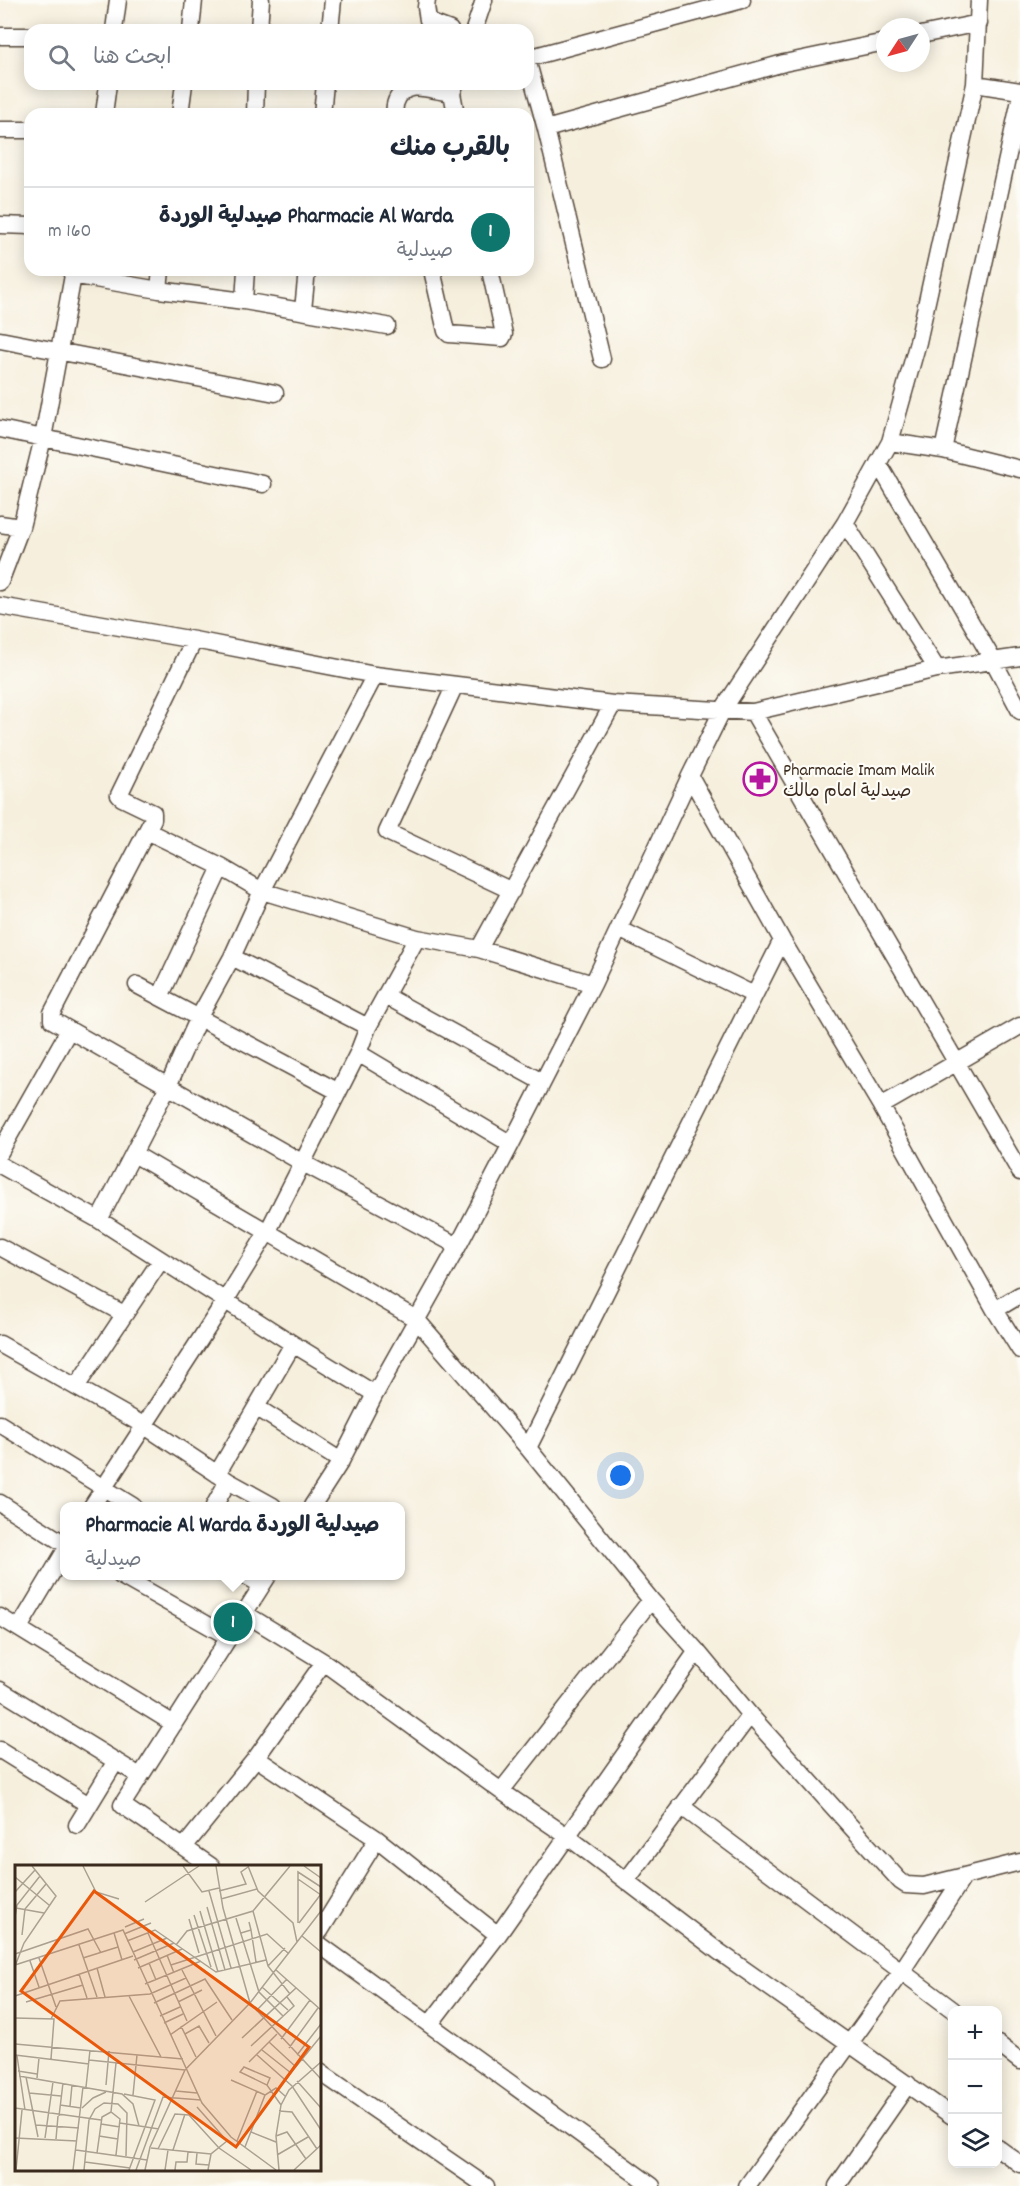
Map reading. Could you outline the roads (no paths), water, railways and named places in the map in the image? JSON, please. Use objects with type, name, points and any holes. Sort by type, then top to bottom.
[{"type":"street","points":[[115,24],[118,0]]},
{"type":"street","points":[[192,24],[194,0]]},
{"type":"street","points":[[260,24],[261,0]]},
{"type":"street","points":[[331,24],[333,0]]},
{"type":"street","points":[[427,0],[428,20],[434,24]]},
{"type":"street","points":[[476,24],[484,0]]},
{"type":"street","points":[[534,56],[742,0]]},
{"type":"street","points":[[315,1502],[341,1461],[511,1144],[593,984],[722,711],[845,523],[890,442],[918,342],[975,84],[979,0]]},
{"type":"street","points":[[930,33],[979,23]]},
{"type":"street","points":[[0,36],[24,36]]},
{"type":"street","points":[[546,129],[784,63],[876,44]]},
{"type":"street","points":[[975,84],[1020,91]]},
{"type":"street","points":[[534,85],[602,360]]},
{"type":"street","points":[[105,108],[107,90]]},
{"type":"street","points":[[181,108],[183,90]]},
{"type":"street","points":[[255,108],[256,90]]},
{"type":"street","points":[[323,108],[324,90]]},
{"type":"street","points":[[394,108],[395,100],[407,90]]},
{"type":"street","points":[[453,90],[455,108]]},
{"type":"street","points":[[943,450],[1020,100]]},
{"type":"street","points":[[0,130],[24,130]]},
{"type":"street","points":[[0,225],[24,226]]},
{"type":"street","points":[[0,582],[21,527],[43,438],[72,276]]},
{"type":"street","points":[[88,276],[159,290],[303,310],[387,326]]},
{"type":"street","points":[[159,290],[160,276]]},
{"type":"street","points":[[244,301],[246,276]]},
{"type":"street","points":[[303,310],[306,276]]},
{"type":"street","points":[[433,276],[446,331],[449,334],[502,338],[504,334],[491,276]]},
{"type":"street","points":[[0,340],[275,393]]},
{"type":"street","points":[[0,429],[263,484]]},
{"type":"street","points":[[890,442],[943,450],[1020,469]]},
{"type":"street","points":[[878,463],[1020,711]]},
{"type":"street","points":[[845,523],[937,669]]},
{"type":"street","points":[[0,524],[21,527]]},
{"type":"street","points":[[0,606],[375,675],[613,704],[722,711],[753,712],[937,669],[1020,657]]},
{"type":"street","points":[[194,640],[119,795],[153,813],[153,819],[52,1012],[52,1020],[303,1163],[458,1246]]},
{"type":"street","points":[[99,1220],[168,1086],[199,1017],[232,957],[262,891],[375,675]]},
{"type":"street","points":[[454,685],[387,832],[512,891]]},
{"type":"street","points":[[479,949],[613,704]]},
{"type":"street","points":[[753,712],[1020,1172]]},
{"type":"street","points":[[690,776],[782,940],[881,1106],[995,1310],[1020,1350]]},
{"type":"street","points":[[147,831],[221,867],[262,891],[417,938],[479,949],[593,984]]},
{"type":"street","points":[[160,997],[221,867]]},
{"type":"street","points":[[619,929],[754,995]]},
{"type":"street","points":[[94,1502],[268,1231],[358,1053],[368,1027],[417,938]]},
{"type":"street","points":[[528,1448],[782,940]]},
{"type":"street","points":[[232,957],[368,1027]]},
{"type":"street","points":[[137,985],[337,1092]]},
{"type":"street","points":[[387,996],[542,1082]]},
{"type":"street","points":[[881,1106],[1020,1026]]},
{"type":"street","points":[[0,1152],[69,1030]]},
{"type":"street","points":[[358,1053],[511,1144]]},
{"type":"street","points":[[134,1154],[416,1319],[528,1448],[651,1600],[698,1651],[750,1715],[900,1881],[906,1885],[924,1887],[1020,1862]]},
{"type":"street","points":[[0,1165],[99,1220],[375,1394]]},
{"type":"street","points":[[0,1247],[124,1314]]},
{"type":"street","points":[[76,1388],[161,1260]]},
{"type":"street","points":[[995,1310],[1020,1295]]},
{"type":"street","points":[[0,1344],[145,1426],[222,1477],[266,1502]]},
{"type":"street","points":[[215,1502],[222,1477],[256,1407],[293,1344]]},
{"type":"street","points":[[256,1407],[341,1461]]},
{"type":"street","points":[[0,1424],[126,1502]]},
{"type":"street","points":[[0,1503],[60,1541]]},
{"type":"street","points":[[19,1628],[60,1559]]},
{"type":"street","points":[[130,1580],[229,1637]]},
{"type":"street","points":[[210,1865],[122,1805],[265,1580]]},
{"type":"street","points":[[501,1791],[651,1600]]},
{"type":"street","points":[[244,1613],[324,1662],[501,1791],[567,1836],[718,1952],[949,2114]]},
{"type":"street","points":[[0,1617],[174,1724]]},
{"type":"street","points":[[430,2024],[498,1935],[698,1651]]},
{"type":"street","points":[[184,1847],[256,1758],[324,1662]]},
{"type":"street","points":[[0,1690],[140,1776]]},
{"type":"street","points":[[626,1881],[750,1715]]},
{"type":"street","points":[[0,1750],[89,1805]]},
{"type":"street","points":[[256,1758],[377,1839],[498,1935]]},
{"type":"street","points":[[76,1825],[116,1761]]},
{"type":"street","points":[[681,1806],[948,2006]]},
{"type":"street","points":[[321,1929],[377,1839]]},
{"type":"street","points":[[747,2186],[901,1972],[964,1876]]},
{"type":"street","points":[[321,1946],[652,2186]]},
{"type":"street","points":[[1002,2047],[1020,2061]]},
{"type":"street","points":[[321,2073],[486,2186]]},
{"type":"street","points":[[837,2186],[908,2084]]},
{"type":"street","points":[[1002,2151],[1020,2164]]},
{"type":"place","name":"Pharmacie Imam Malik صيدلية امام مالك","points":[[760,779]]},
{"type":"place","name":"Pharmacie Al Warda صيدلية الوردة","points":[[233,1622]]}]
